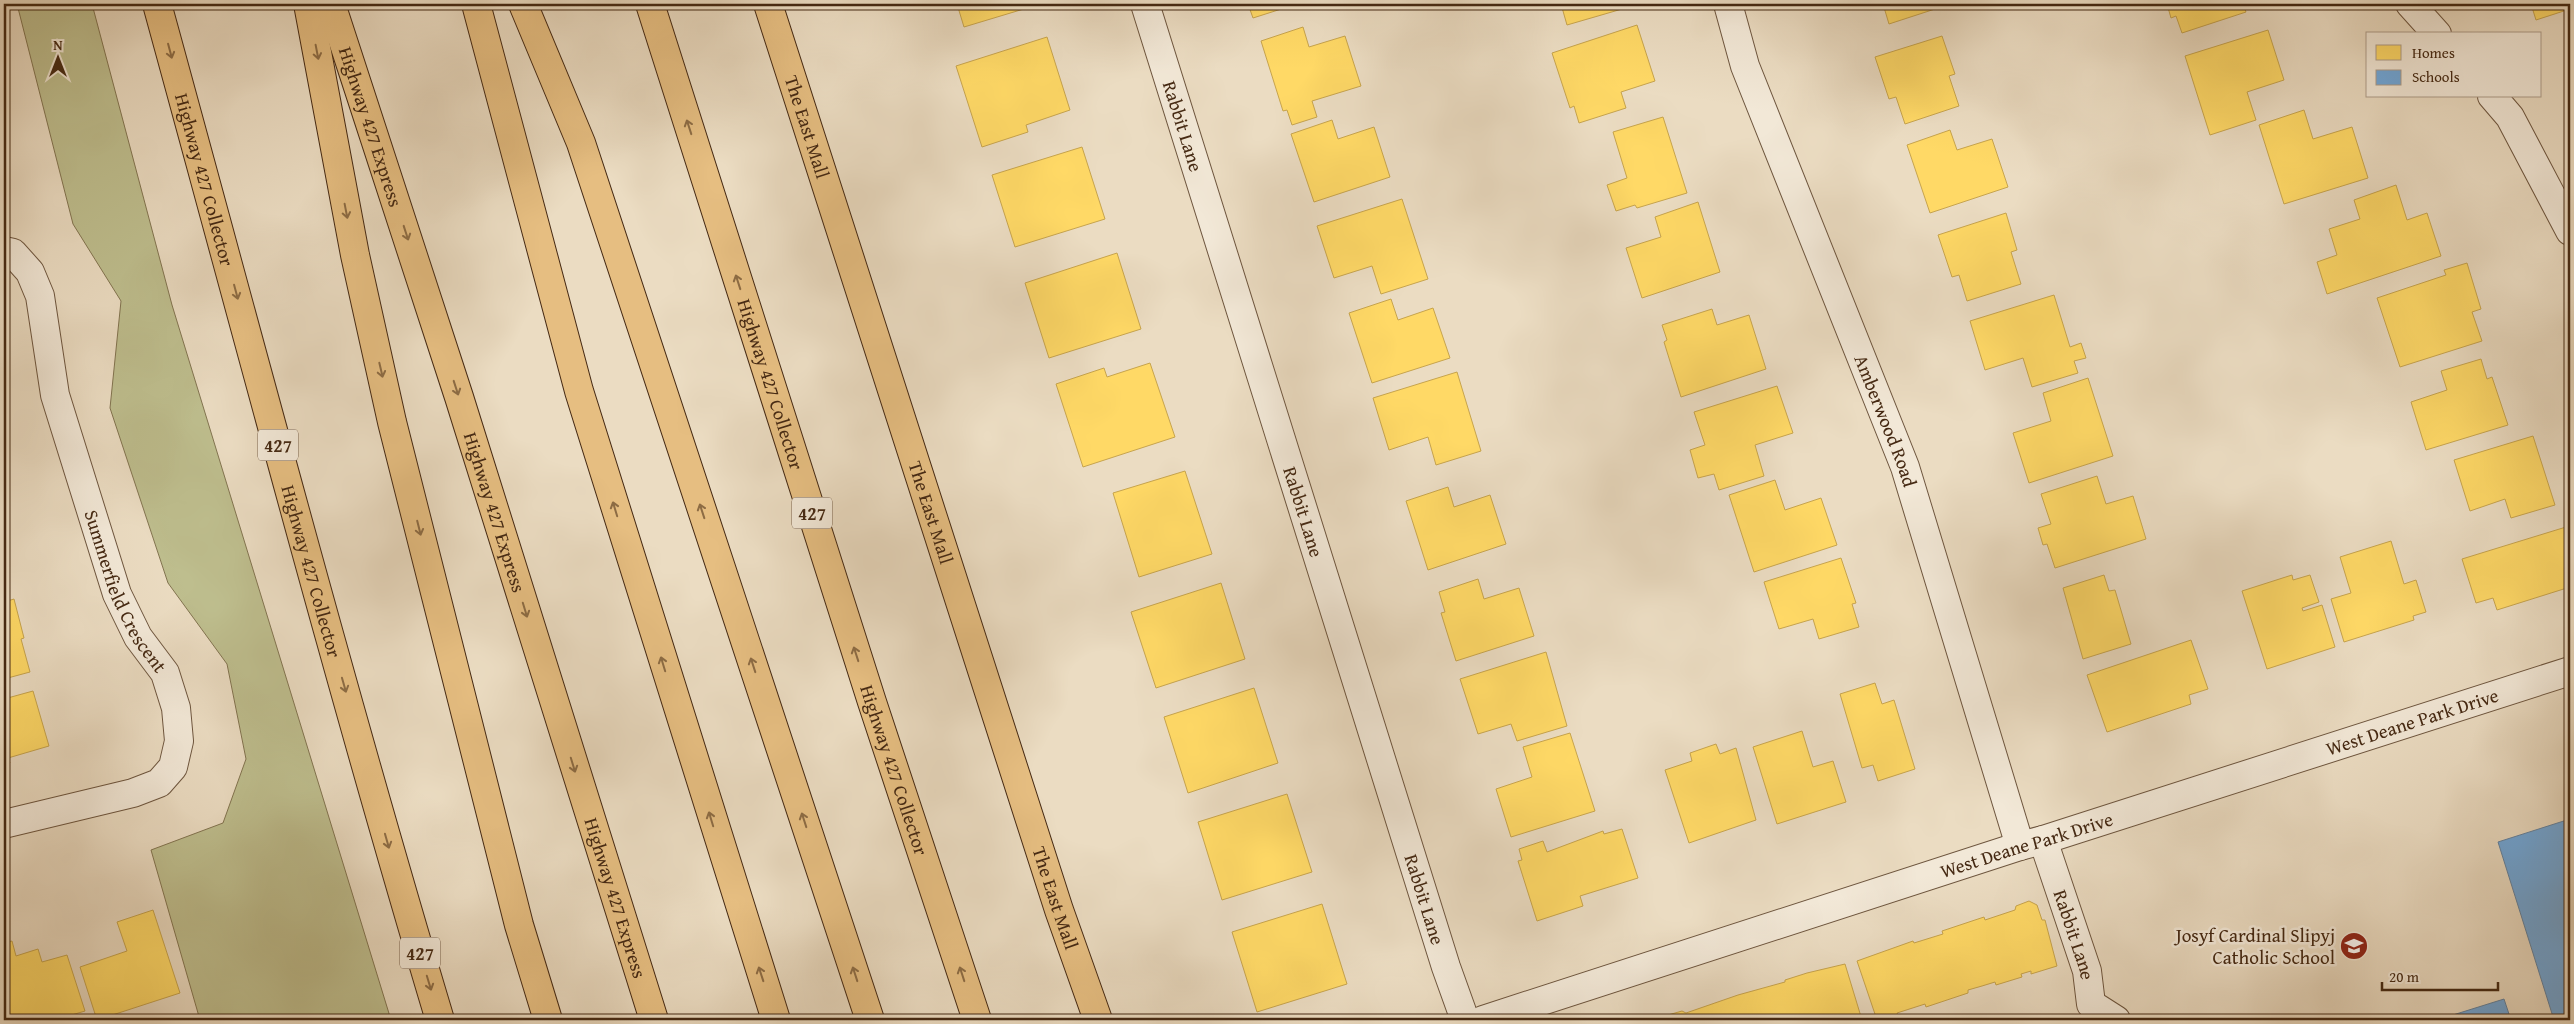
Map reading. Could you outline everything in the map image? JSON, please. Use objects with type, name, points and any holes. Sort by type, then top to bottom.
[{"type":"main road","name":"Highway 427 Collector","points":[[157,4],[337,661],[440,1020]]},
{"type":"main road","points":[[308,4],[355,255],[392,422],[519,925],[548,1020]]},
{"type":"main road","name":"Highway 427 Express","points":[[331,4],[460,397],[654,1020]]},
{"type":"main road","points":[[476,4],[579,391],[776,1020]]},
{"type":"main road","points":[[523,4],[581,143],[870,1020]]},
{"type":"main road","name":"Highway 427 Collector","points":[[650,4],[872,702],[977,1020]]},
{"type":"main road","name":"The East Mall","points":[[768,4],[1056,900],[1098,1020]]},
{"type":"street","name":"Rabbit Lane","points":[[1144,4],[1446,968],[1465,1020]]},
{"type":"street","name":"Amberwood Road","points":[[1728,4],[1745,66],[1905,467],[2032,843]]},
{"type":"street","points":[[2410,4],[2435,32]]},
{"type":"street","points":[[2494,98],[2510,117],[2570,231]]},
{"type":"street","name":"Summerfield Crescent","points":[[4,251],[13,254],[30,272],[40,296],[55,395],[117,594],[138,637],[164,673],[176,708],[179,741],[172,767],[159,784],[4,824]]},
{"type":"street","name":"West Deane Park Drive","points":[[1483,1020],[2570,671]]},
{"type":"street","name":"Rabbit Lane","points":[[2032,843],[2087,971],[2091,1004],[2116,1020]]},
{"type":"green space","points":[[17,4],[92,4],[172,305],[391,1020],[200,1020],[151,850],[223,823],[246,759],[227,664],[168,583],[110,408],[121,301],[73,224]]},
{"type":"building: Homes","points":[[957,4],[1036,4],[1037,5],[964,27]]},
{"type":"building: Homes","points":[[1248,4],[1297,4],[1253,18]]},
{"type":"building: Homes","points":[[1561,4],[1620,4],[1622,9],[1567,25]]},
{"type":"building: Homes","points":[[1883,4],[1933,4],[1935,9],[1889,24]]},
{"type":"building: Homes","points":[[2167,4],[2243,4],[2246,12],[2182,33],[2176,16],[2171,18]]},
{"type":"building: Homes","points":[[2531,4],[2570,4],[2570,9],[2536,20]]},
{"type":"building: Homes","points":[[1637,25],[1655,81],[1621,92],[1626,108],[1579,123],[1574,106],[1570,108],[1552,53]]},
{"type":"building: Homes","points":[[1303,27],[1309,47],[1345,36],[1361,86],[1312,101],[1317,117],[1292,125],[1287,110],[1283,111],[1261,41]]},
{"type":"building: Homes","points":[[2268,30],[2284,80],[2247,92],[2256,120],[2210,135],[2185,56]]},
{"type":"building: Homes","points":[[1942,36],[1955,74],[1949,76],[1959,106],[1905,124],[1896,97],[1889,99],[1875,57]]},
{"type":"building: Homes","points":[[1047,37],[1070,110],[1026,125],[1028,132],[982,147],[956,66]]},
{"type":"building: Homes","points":[[2304,110],[2313,139],[2352,127],[2368,178],[2284,204],[2259,125]]},
{"type":"building: Homes","points":[[1663,117],[1687,193],[1637,208],[1635,205],[1616,211],[1607,185],[1627,178],[1613,132]]},
{"type":"building: Homes","points":[[1332,120],[1338,139],[1374,127],[1390,177],[1314,202],[1291,134]]},
{"type":"building: Homes","points":[[1950,130],[1957,150],[1992,139],[2008,187],[1930,213],[1907,145]]},
{"type":"building: Homes","points":[[1082,147],[1105,219],[1015,247],[992,175]]},
{"type":"building: Homes","points":[[2396,185],[2407,220],[2427,213],[2441,256],[2327,294],[2317,262],[2337,255],[2329,229],[2360,219],[2354,200]]},
{"type":"building: Homes","points":[[1402,199],[1428,279],[1381,294],[1372,266],[1334,278],[1317,226]]},
{"type":"building: Homes","points":[[1698,202],[1720,272],[1642,298],[1626,248],[1661,237],[1655,217]]},
{"type":"building: Homes","points":[[2006,213],[2017,250],[2011,252],[2021,284],[1967,301],[1959,275],[1952,277],[1938,235]]},
{"type":"building: Homes","points":[[1117,253],[1141,329],[1049,358],[1025,283]]},
{"type":"building: Homes","points":[[2467,263],[2481,309],[2472,312],[2482,341],[2400,367],[2377,298],[2446,275],[2444,270]]},
{"type":"building: Homes","points":[[2054,295],[2070,347],[2081,343],[2086,358],[2074,361],[2078,373],[2032,387],[2023,358],[1985,370],[1970,321]]},
{"type":"building: Homes","points":[[1391,299],[1398,320],[1433,308],[1450,358],[1372,383],[1349,313]]},
{"type":"building: Homes","points":[[1712,309],[1717,325],[1749,315],[1766,369],[1681,397],[1664,342],[1667,340],[1662,325]]},
{"type":"building: Homes","points":[[2481,359],[2487,379],[2492,377],[2508,425],[2426,450],[2411,402],[2447,390],[2441,371]]},
{"type":"building: Homes","points":[[1150,363],[1175,437],[1083,467],[1056,384],[1104,368],[1107,377]]},
{"type":"building: Homes","points":[[1457,372],[1481,451],[1436,465],[1428,437],[1389,450],[1373,398]]},
{"type":"building: Homes","points":[[2088,378],[2113,456],[2029,483],[2013,433],[2051,421],[2043,393]]},
{"type":"building: Homes","points":[[1777,386],[1793,433],[1755,445],[1764,476],[1719,490],[1714,474],[1698,478],[1690,450],[1705,445],[1694,412]]},
{"type":"building: Homes","points":[[2533,436],[2555,505],[2511,518],[2505,499],[2470,511],[2454,460]]},
{"type":"building: Homes","points":[[1185,471],[1212,554],[1139,577],[1113,493]]},
{"type":"building: Homes","points":[[2097,476],[2106,504],[2133,496],[2146,539],[2055,568],[2047,544],[2043,545],[2038,528],[2051,524],[2041,494]]},
{"type":"building: Homes","points":[[1775,480],[1785,510],[1821,498],[1837,545],[1754,572],[1729,495]]},
{"type":"building: Homes","points":[[1448,487],[1454,507],[1490,495],[1506,544],[1428,570],[1406,501]]},
{"type":"building: Homes","points":[[2566,527],[2570,541],[2570,587],[2497,610],[2493,598],[2476,603],[2462,559]]},
{"type":"building: Homes","points":[[2391,541],[2404,584],[2416,580],[2426,612],[2413,616],[2414,620],[2344,642],[2331,599],[2351,593],[2340,557]]},
{"type":"building: Homes","points":[[1841,558],[1856,603],[1852,604],[1859,627],[1819,639],[1813,619],[1779,629],[1764,582]]},
{"type":"building: Homes","points":[[2104,575],[2109,591],[2115,590],[2131,644],[2083,659],[2063,588]]},
{"type":"building: Homes","points":[[2292,575],[2293,580],[2310,575],[2319,602],[2302,608],[2303,611],[2322,605],[2335,647],[2267,669],[2242,591]]},
{"type":"building: Homes","points":[[1478,579],[1484,599],[1519,588],[1534,636],[1456,661],[1441,613],[1445,612],[1439,592]]},
{"type":"building: Homes","points":[[1221,583],[1245,659],[1156,688],[1131,612]]},
{"type":"building: Homes","points":[[14,599],[24,638],[21,639],[30,672],[4,679],[4,602]]},
{"type":"building: Homes","points":[[2191,640],[2208,689],[2189,695],[2191,704],[2107,732],[2087,675]]},
{"type":"building: Homes","points":[[1546,652],[1567,726],[1517,741],[1511,724],[1478,734],[1460,679]]},
{"type":"building: Homes","points":[[1875,683],[1882,704],[1894,700],[1915,769],[1878,781],[1873,765],[1862,768],[1840,694]]},
{"type":"building: Homes","points":[[1254,688],[1278,763],[1188,793],[1164,717]]},
{"type":"building: Homes","points":[[33,691],[49,746],[8,758],[10,763],[4,765],[4,699]]},
{"type":"building: Homes","points":[[1802,731],[1813,767],[1833,761],[1846,802],[1777,824],[1753,747]]},
{"type":"building: Homes","points":[[1570,733],[1595,811],[1511,837],[1496,789],[1532,777],[1523,747]]},
{"type":"building: Homes","points":[[1716,744],[1720,754],[1736,748],[1756,820],[1689,843],[1665,770],[1692,761],[1690,753]]},
{"type":"building: Homes","points":[[1287,794],[1312,872],[1222,900],[1198,822]]},
{"type":"building: Homes","points":[[1622,829],[1638,878],[1580,896],[1583,906],[1537,921],[1518,861],[1522,860],[1519,849],[1543,841],[1547,852],[1603,831],[1604,834]]},
{"type":"building: Homes","points":[[2029,901],[2037,905],[2042,920],[2045,920],[2057,966],[2031,974],[2031,971],[2021,974],[2022,977],[1996,985],[1995,982],[1968,990],[1968,993],[1926,1007],[1925,1004],[1897,1013],[1899,1017],[1889,1020],[1877,1020],[1857,961],[1913,941],[1914,943],[1943,934],[1942,931],[1984,917],[1985,920],[2015,910],[2016,906]]},
{"type":"building: Homes","points":[[1322,904],[1347,984],[1257,1012],[1232,932]]},
{"type":"building: Homes","points":[[153,910],[180,993],[97,1020],[80,967],[127,951],[117,922]]},
{"type":"building: Homes","points":[[12,941],[16,956],[38,949],[42,962],[67,955],[85,1011],[55,1020],[4,1020],[4,943]]},
{"type":"building: Homes","points":[[1845,964],[1862,1020],[1666,1020],[1668,1015],[1682,1011],[1686,1013],[1738,995],[1785,982],[1785,980],[1807,973]]},
{"type":"building: Schools","points":[[2570,819],[2570,1020],[2554,1020],[2498,842]]},
{"type":"building: Schools","points":[[2504,999],[2511,1020],[2437,1020]]},
{"type":"place","name":"Josyf Cardinal Slipyj Catholic School","points":[[2354,946]]}]
